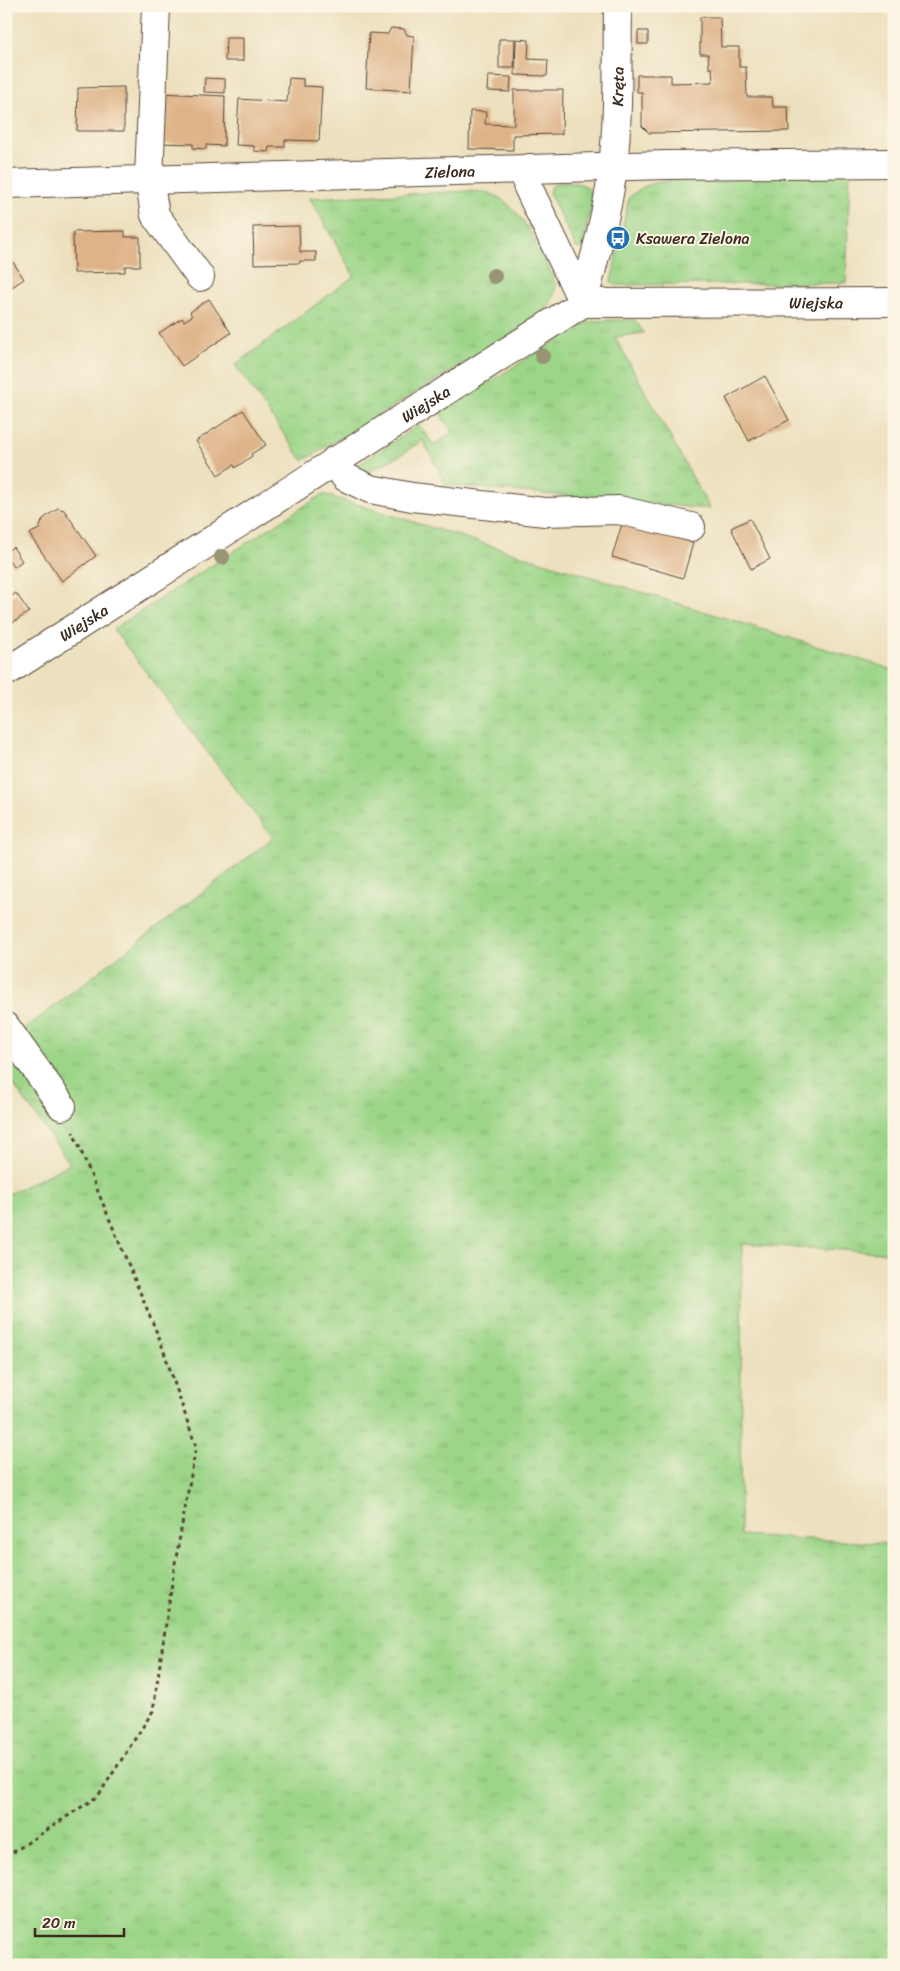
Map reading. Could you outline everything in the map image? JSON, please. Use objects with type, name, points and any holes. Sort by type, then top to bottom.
[{"type":"street","points":[[156,6],[149,178],[154,214],[200,278]]},
{"type":"street","name":"Kręta","points":[[583,304],[604,217],[613,166],[616,131],[618,6]]},
{"type":"street","name":"Zielona","points":[[6,184],[149,178],[666,164],[894,163]]},
{"type":"street","points":[[528,168],[527,185],[583,304]]},
{"type":"street","name":"Wiejska","points":[[6,672],[335,460],[583,304],[894,302]]},
{"type":"street","points":[[335,460],[345,477],[370,489],[412,497],[545,512],[619,510],[691,526]]},
{"type":"street","points":[[6,1027],[62,1106]]},
{"type":"path","points":[[6,1857],[98,1796],[153,1711],[174,1569],[196,1447],[160,1340],[62,1106]]},
{"type":"green space","points":[[850,171],[846,283],[615,285],[611,282],[629,198],[649,185],[672,180],[672,173]]},
{"type":"green space","points":[[556,183],[583,185],[591,192],[593,197],[582,249],[576,248],[549,192]]},
{"type":"green space","points":[[469,191],[487,192],[501,199],[521,219],[530,232],[556,285],[553,298],[547,309],[542,316],[303,461],[235,365],[354,276],[310,198]]},
{"type":"green space","points":[[635,320],[644,333],[615,337],[710,509],[446,485],[423,440],[399,456],[363,474],[354,468],[419,425],[434,445],[452,432],[440,413],[581,325],[594,321]]},
{"type":"green space","points":[[323,494],[894,670],[894,1253],[742,1244],[740,1535],[894,1544],[894,1965],[6,1965],[6,1195],[70,1164],[6,1074],[6,1043],[273,838],[113,629]]},
{"type":"building","points":[[700,17],[720,17],[721,47],[739,47],[739,67],[746,67],[747,97],[772,97],[773,107],[788,107],[789,131],[649,133],[642,126],[642,92],[637,92],[637,75],[671,75],[671,83],[713,82],[708,54],[700,54]]},
{"type":"building","points":[[391,28],[404,29],[407,35],[414,36],[411,91],[366,88],[369,33],[388,34]]},
{"type":"building","points":[[638,31],[648,31],[648,44],[638,44]]},
{"type":"building","points":[[226,38],[243,38],[243,61],[225,61]]},
{"type":"building","points":[[499,39],[515,39],[514,68],[499,68]]},
{"type":"building","points":[[516,39],[529,40],[528,59],[548,60],[547,76],[515,75]]},
{"type":"building","points":[[488,76],[511,77],[510,92],[487,91]]},
{"type":"building","points":[[205,78],[225,79],[225,93],[204,92]]},
{"type":"building","points":[[289,78],[303,79],[303,86],[322,87],[319,141],[285,140],[285,147],[269,147],[268,152],[254,151],[254,146],[236,145],[239,99],[287,102]]},
{"type":"building","points":[[124,87],[124,131],[77,131],[78,88]]},
{"type":"building","points":[[514,90],[563,90],[562,134],[513,135],[513,150],[469,149],[470,111],[486,112],[485,124],[514,125]]},
{"type":"building","points":[[158,93],[225,96],[224,146],[206,145],[206,149],[193,148],[193,144],[157,143]]},
{"type":"building","points":[[892,106],[894,106],[894,128],[892,128]]},
{"type":"building","points":[[299,226],[300,252],[316,252],[316,261],[254,264],[253,227]]},
{"type":"building","points":[[125,231],[125,237],[140,237],[140,266],[125,266],[125,272],[74,273],[73,232]]},
{"type":"building","points":[[6,251],[24,279],[6,291]]},
{"type":"building","points":[[209,299],[231,333],[182,366],[159,333],[182,318],[184,321],[192,316],[190,312]]},
{"type":"building","points":[[765,376],[789,420],[749,441],[726,398]]},
{"type":"building","points":[[243,410],[266,445],[251,454],[252,456],[235,468],[234,465],[218,475],[196,441]]},
{"type":"building","points":[[58,508],[64,510],[96,556],[62,581],[29,534],[39,529],[43,519]]},
{"type":"building","points":[[624,517],[670,536],[693,543],[683,578],[612,557]]},
{"type":"building","points":[[750,519],[770,559],[751,569],[731,528]]},
{"type":"building","points":[[13,547],[22,561],[14,567],[6,556],[6,552]]},
{"type":"building","points":[[16,593],[29,612],[6,627],[6,600]]},
{"type":"place","name":"Ksawera Zielona","points":[[618,238]]}]
